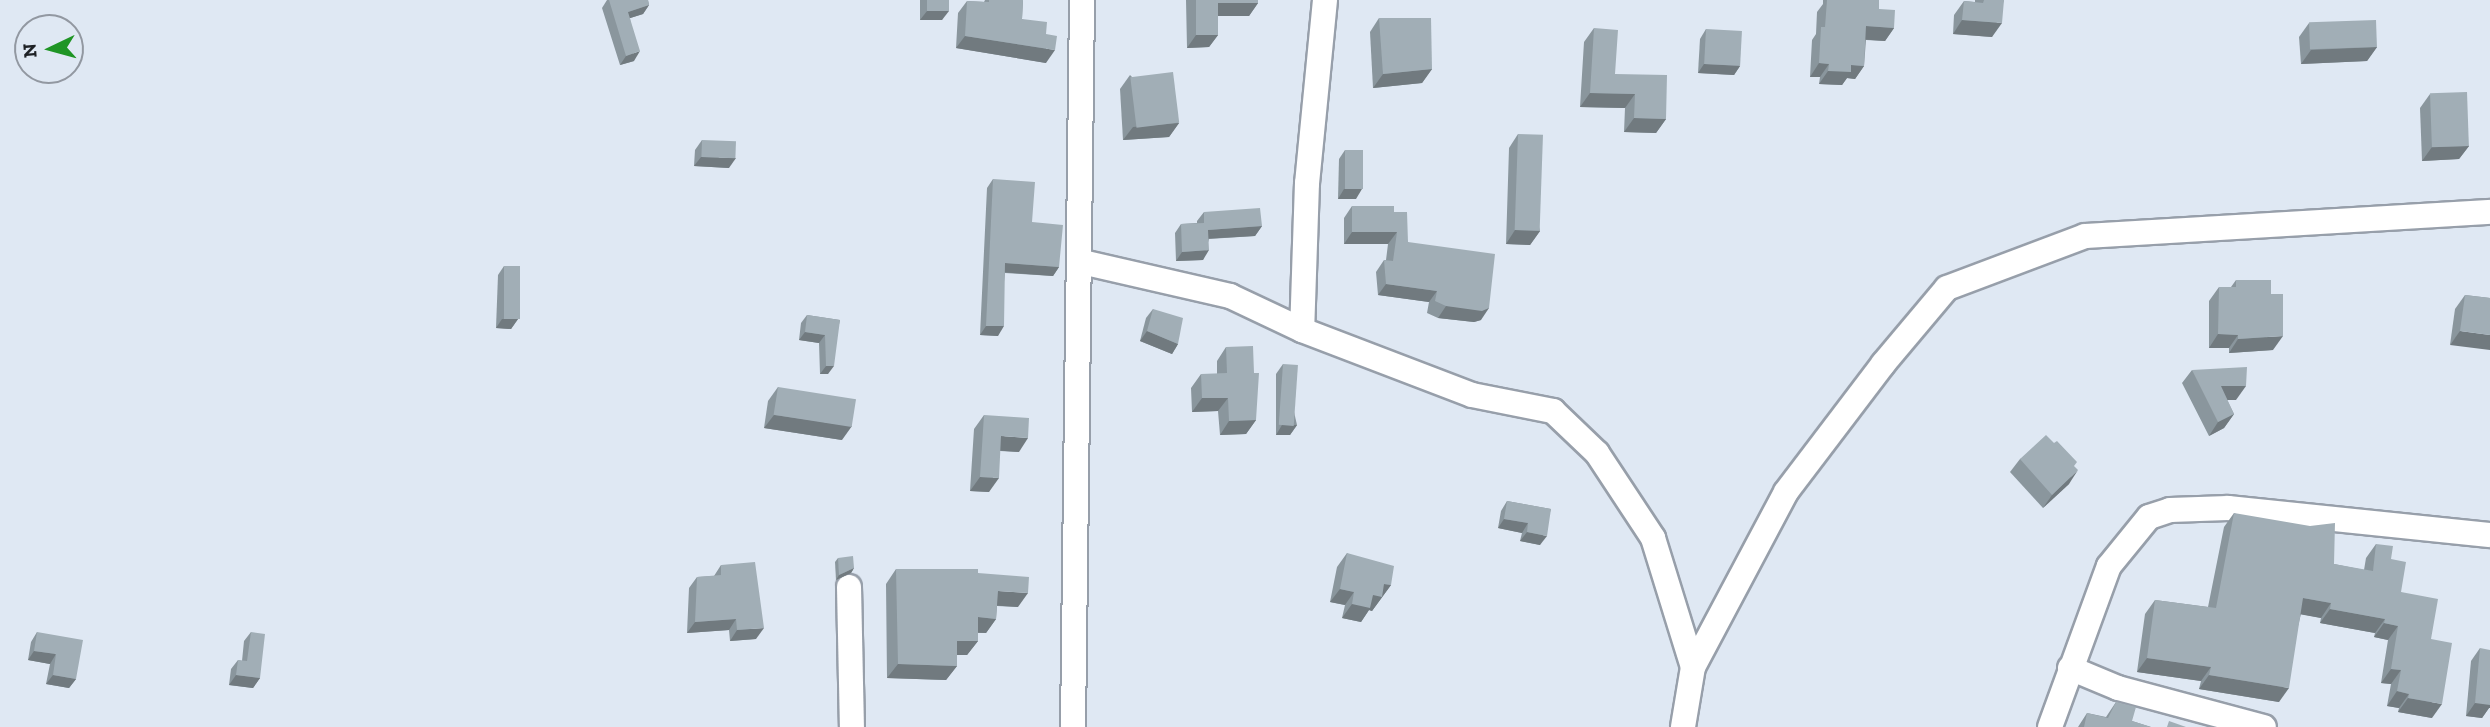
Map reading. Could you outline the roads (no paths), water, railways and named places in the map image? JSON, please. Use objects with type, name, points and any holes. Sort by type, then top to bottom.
[{"type":"street","points":[[1073,727],[1082,262],[1082,0]]},
{"type":"street","points":[[1302,330],[1307,183],[1325,0]]},
{"type":"street","points":[[1684,727],[1693,667],[1786,492],[1882,364],[1947,288],[2085,236],[2490,212]]},
{"type":"street","points":[[1082,262],[1230,296],[1302,330],[1472,396],[1553,411],[1597,453],[1653,538],[1693,667]]},
{"type":"street","points":[[2050,727],[2109,566],[2149,517],[2169,510],[2228,508],[2490,535]]},
{"type":"street","points":[[849,587],[852,727]]},
{"type":"street","points":[[2070,668],[2118,688],[2264,727]]}]
